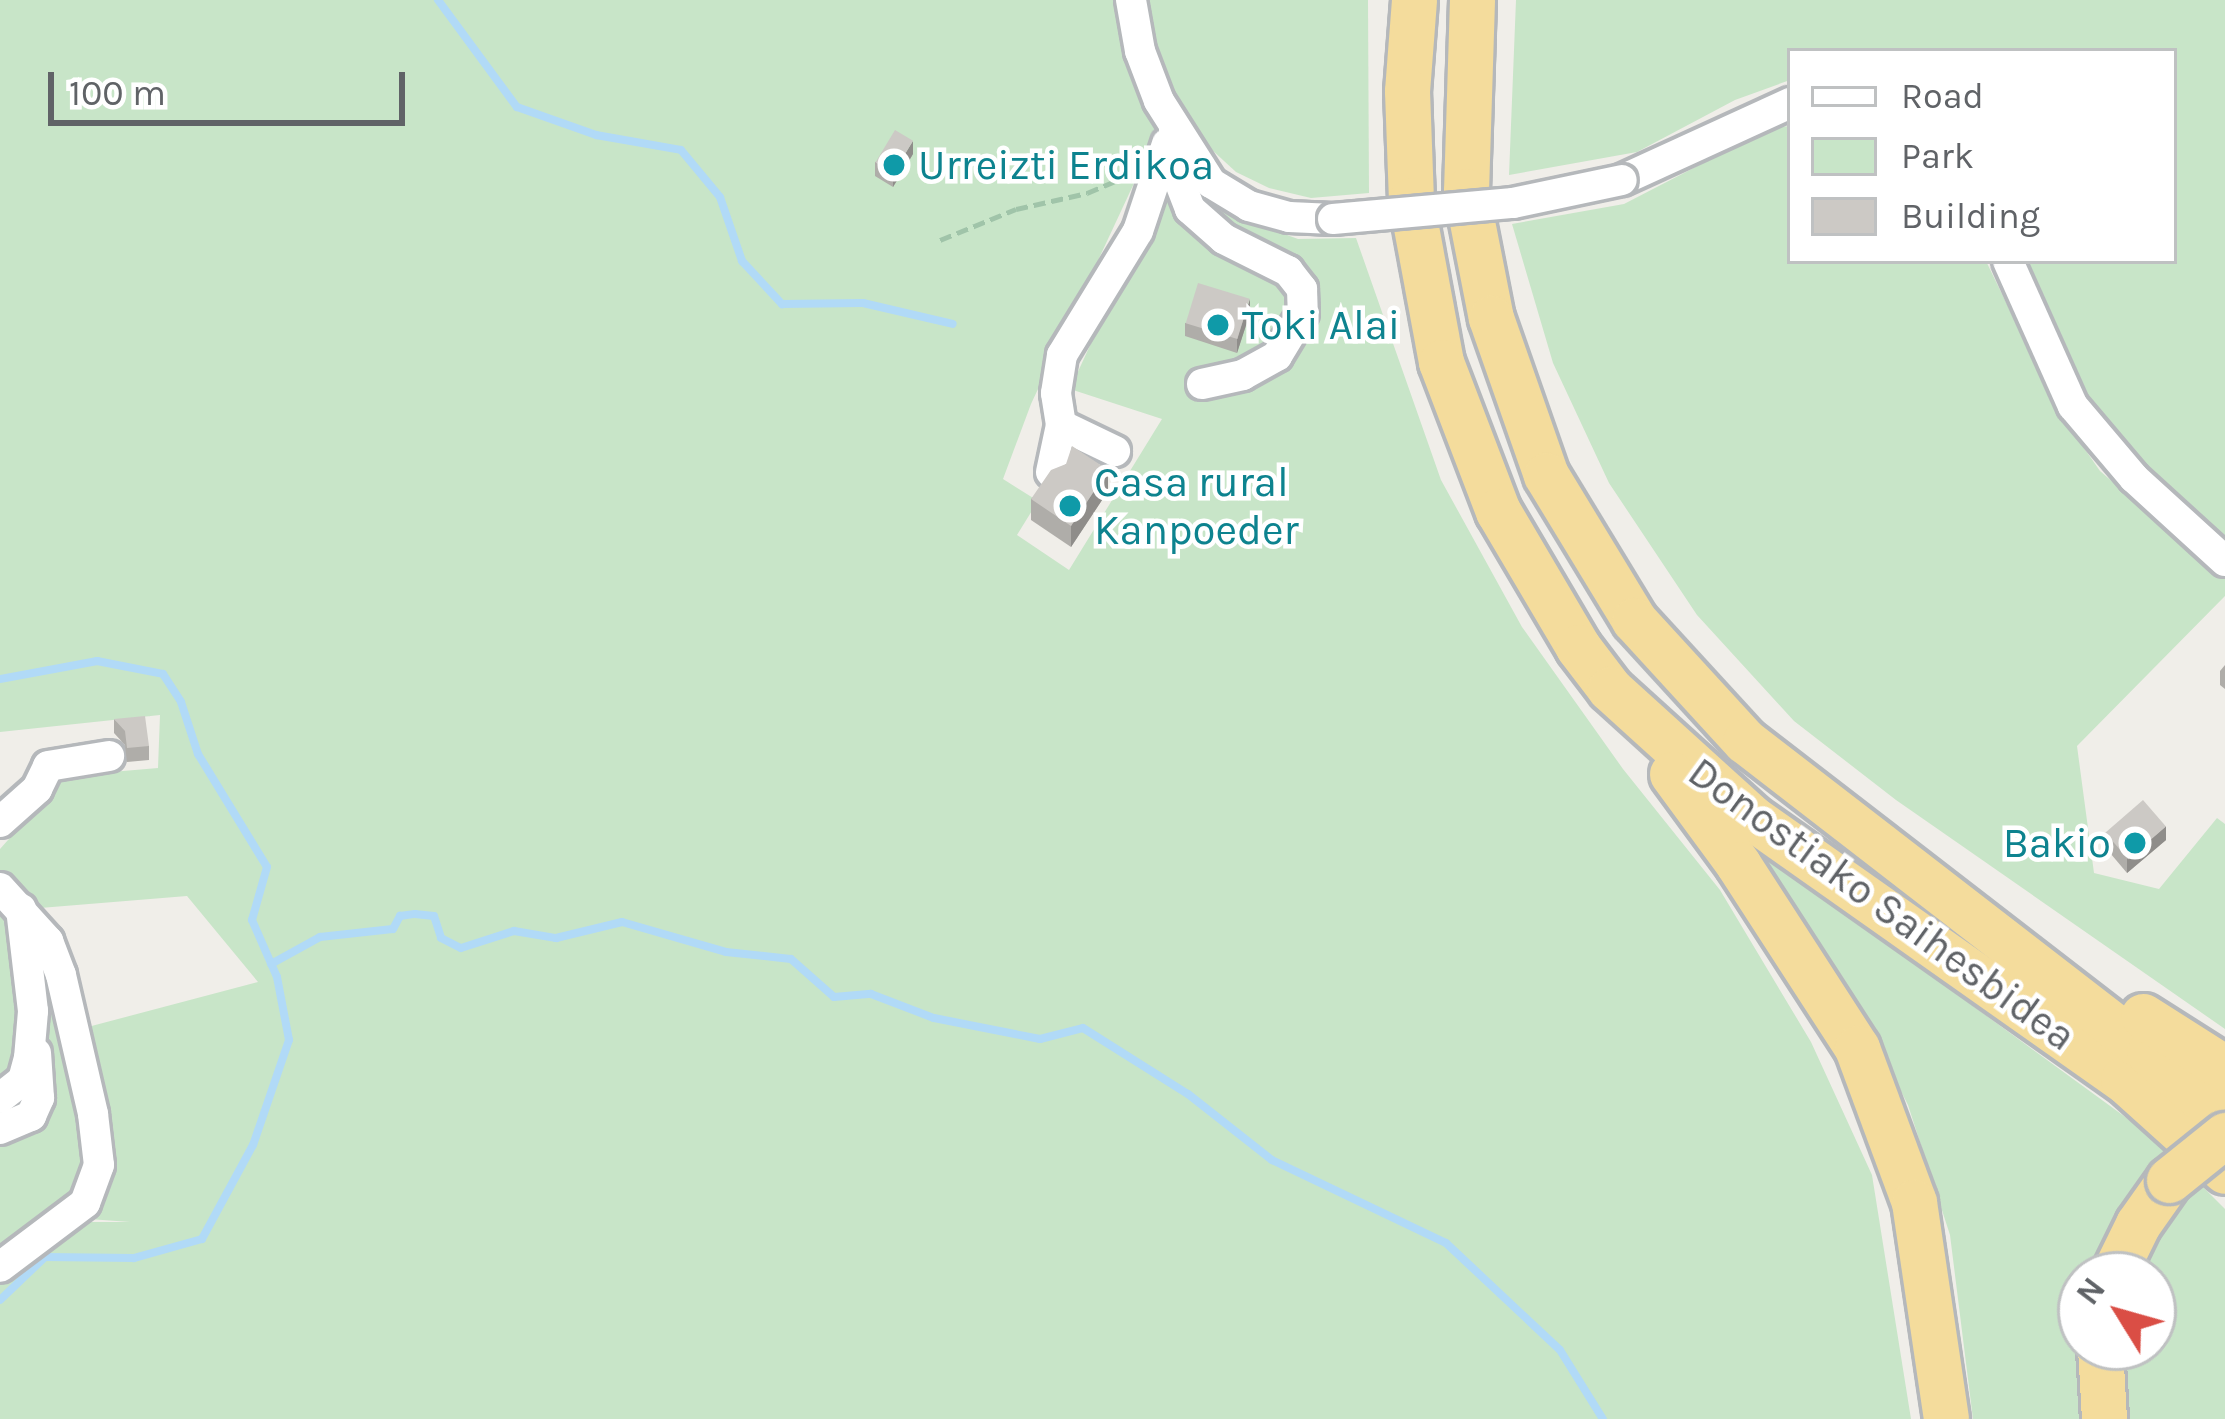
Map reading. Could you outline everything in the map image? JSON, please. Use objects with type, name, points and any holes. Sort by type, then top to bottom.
[{"type":"highway","name":"Donostiako Saihesbidea","points":[[1414,0],[1407,91],[1411,200],[1441,362],[1506,527],[1549,603],[1610,689],[1750,817],[2108,1068],[2225,1171]]},
{"type":"highway","name":"Donostiako Saihesbidea","points":[[1472,0],[1466,191],[1491,318],[1546,475],[1634,620],[1745,741],[2149,1052],[2225,1119]]},
{"type":"highway","points":[[1610,689],[1738,864],[1857,1048],[1914,1202],[1946,1419]]},
{"type":"highway","points":[[1888,852],[2225,1068]]},
{"type":"highway","points":[[2125,1251],[2169,1180],[2225,1135]]},
{"type":"highway","points":[[2101,1371],[2104,1419]]},
{"type":"street","points":[[1131,0],[1140,51],[1174,128],[1211,182],[1249,206],[1289,218],[1334,219],[1513,203],[1622,180],[1787,104]]},
{"type":"street","points":[[1174,128],[1175,170],[1190,209],[1224,239],[1277,263],[1302,289],[1303,313],[1277,356],[1243,375],[1202,384]]},
{"type":"street","points":[[1051,472],[1061,425],[1056,393],[1062,355],[1138,231],[1174,128]]},
{"type":"street","points":[[2009,264],[2073,406],[2134,478],[2225,561]]},
{"type":"street","points":[[1061,425],[1115,451]]},
{"type":"street","points":[[0,823],[37,789],[48,766],[109,756]]},
{"type":"street","points":[[0,1129],[31,1116],[39,1098],[10,898]]},
{"type":"street","points":[[0,1267],[85,1203],[99,1165],[93,1114],[61,975],[48,941],[10,898]]},
{"type":"street","points":[[0,1098],[23,1080],[32,1029]]},
{"type":"path","points":[[940,240],[1145,168],[1174,128]]},
{"type":"green space","points":[[0,0],[1119,0],[1122,37],[1157,134],[1031,404],[1003,479],[1038,501],[1017,535],[1069,570],[1162,419],[1070,389],[1166,180],[1197,239],[1207,206],[1298,239],[1356,238],[1441,480],[1522,627],[1623,769],[1720,890],[1811,1042],[1872,1175],[1911,1419],[0,1419],[0,1284],[87,1222],[130,1222],[48,1216],[0,1251],[0,849],[65,776],[158,768],[160,715],[0,732]],"holes":[[[187,896],[258,982],[84,1028],[113,1137],[85,1143],[40,908]]]},
{"type":"green space","points":[[1142,0],[1368,0],[1369,193],[1311,198],[1269,188],[1236,172],[1199,138],[1168,95],[1150,46]]},
{"type":"green space","points":[[1516,0],[2225,0],[2225,546],[2121,454],[2080,389],[2023,264],[2177,264],[2177,48],[1787,48],[1787,81],[1735,100],[1637,152],[1509,175]]},
{"type":"green space","points":[[1787,126],[1787,264],[1987,264],[2059,412],[2100,471],[2225,579],[2225,596],[2077,746],[2094,873],[2159,889],[2217,818],[2225,824],[2225,1029],[1896,800],[1794,721],[1697,615],[1609,483],[1553,363],[1512,224],[1624,204],[1771,128]]},
{"type":"green space","points":[[1751,844],[2154,1138],[2225,1209],[2225,1419],[1973,1419],[1950,1235],[1908,1105],[1845,981]]},
{"type":"building","points":[[895,130],[913,141],[893,173],[875,163]]},
{"type":"building","name":"Toki Alai","points":[[1198,283],[1250,299],[1237,339],[1186,323]]},
{"type":"building","points":[[1072,446],[1108,470],[1071,526],[1031,499],[1051,470],[1066,464]]},
{"type":"building","points":[[145,716],[149,746],[127,748],[125,731],[114,719]]},
{"type":"building","points":[[2143,800],[2166,826],[2128,859],[2105,833]]},
{"type":"waterway","points":[[438,0],[517,107],[596,135],[681,150],[720,197],[742,261],[782,304],[863,303],[953,324]]},
{"type":"waterway","points":[[0,679],[97,661],[163,674],[181,702],[198,754],[267,867],[252,920],[277,977],[289,1040],[253,1145],[202,1239],[134,1258],[45,1257],[0,1300]]},
{"type":"waterway","points":[[271,964],[320,937],[393,929],[400,916],[415,914],[434,916],[441,938],[461,948],[514,931],[556,938],[622,922],[726,952],[791,959],[834,997],[871,994],[934,1018],[1040,1039],[1083,1028],[1188,1094],[1272,1160],[1446,1243],[1560,1350],[1603,1419]]},
{"type":"place","name":"Urreizti Erdikoa","points":[[894,165]]},
{"type":"place","name":"Toki Alai","points":[[1218,325]]},
{"type":"place","name":"Casa rural Kanpoeder","points":[[1070,506]]},
{"type":"place","name":"Bakio","points":[[2135,843]]}]
